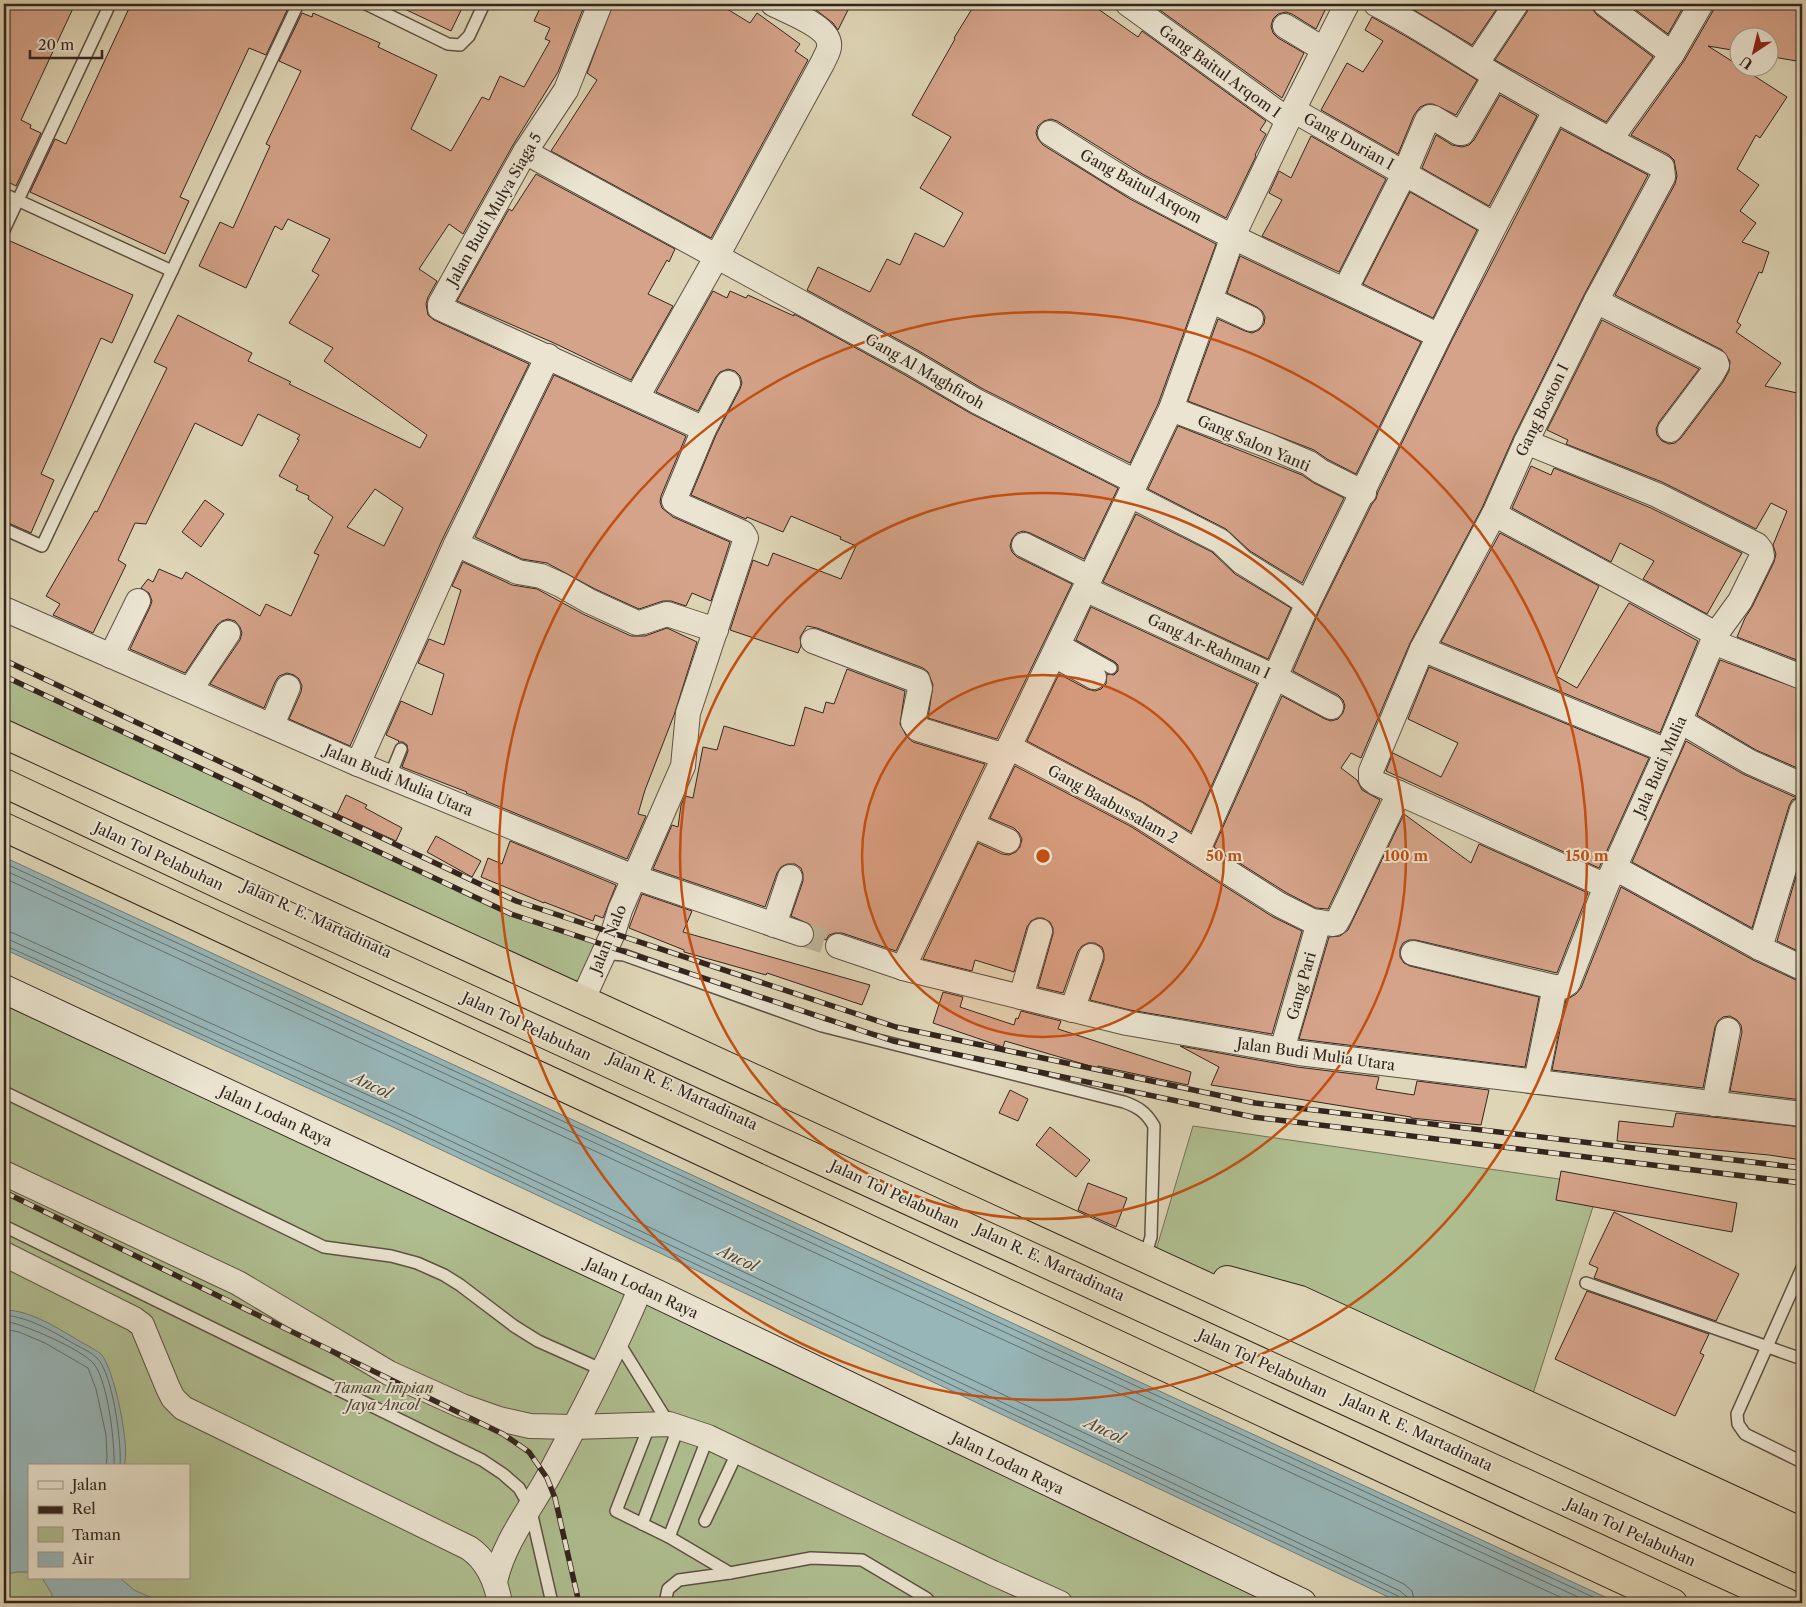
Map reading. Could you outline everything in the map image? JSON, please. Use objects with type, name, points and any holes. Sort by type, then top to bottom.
[{"type":"highway","points":[[4,734],[1802,1560]]},
{"type":"highway","name":"Jalan R. E. Martadinata","points":[[4,772],[1444,1445],[1802,1603]]},
{"type":"highway","name":"Jalan Tol Pelabuhan","points":[[4,783],[279,912],[1787,1603]]},
{"type":"highway","points":[[4,827],[1673,1603]]},
{"type":"highway","points":[[1149,1259],[1300,1300],[1802,1532]]},
{"type":"main road","name":"Jalan Lodan Raya","points":[[6,994],[640,1287],[1289,1600]]},
{"type":"street","name":"Jalan Budi Mulya Siaga 5","points":[[548,356],[440,308],[440,304],[525,152],[566,90],[600,4]]},
{"type":"street","points":[[637,397],[824,62],[830,46],[826,33],[813,24],[774,4]]},
{"type":"street","name":"Gang Baitul Arqom I","points":[[1128,4],[1290,115]]},
{"type":"street","points":[[903,968],[1171,409],[1233,236],[1290,115],[1347,4]]},
{"type":"street","name":"Gang Boston I","points":[[1376,4],[1409,11],[1485,70],[1555,111],[1662,167],[1663,177],[1596,301],[1526,442],[1494,514],[1422,649],[1371,771],[1371,779],[1376,783],[1610,877],[1802,968]]},
{"type":"street","points":[[1345,290],[1405,172],[1427,120],[1430,117],[1434,118],[1462,133],[1485,70],[1516,4]]},
{"type":"street","points":[[1605,4],[1672,54]]},
{"type":"street","points":[[1610,140],[1672,54],[1701,4]]},
{"type":"street","points":[[1285,26],[1324,49]]},
{"type":"street","points":[[1197,852],[1308,603],[1364,493],[1439,336],[1555,111]]},
{"type":"street","name":"Gang Durian I","points":[[1290,115],[1405,172],[1495,225]]},
{"type":"street","name":"Gang Baitul Arqom","points":[[1050,133],[1137,187],[1439,336]]},
{"type":"street","name":"Gang Al Maghfiroh","points":[[525,152],[912,362],[976,401],[1133,488],[1183,521],[1220,541],[1242,562],[1308,603]]},
{"type":"street","points":[[1210,300],[1251,319]]},
{"type":"street","points":[[1596,301],[1716,362],[1717,365],[1712,374],[1670,430]]},
{"type":"street","points":[[358,764],[456,544],[548,356],[704,429],[728,383]]},
{"type":"street","name":"Gang Salon Yanti","points":[[1171,409],[1309,463],[1320,471],[1364,493]]},
{"type":"street","name":"Jalan Nalo","points":[[582,1001],[613,933],[620,910],[683,766],[688,713],[746,538],[742,533],[674,501],[704,429]]},
{"type":"street","name":"Jala Budi Mulia","points":[[1413,953],[1554,987],[1562,987],[1568,983],[1610,877],[1667,751],[1714,638],[1740,601],[1762,556],[1762,550],[1757,545],[1657,494],[1526,442]]},
{"type":"street","points":[[1494,514],[1714,638],[1802,677]]},
{"type":"street","points":[[456,544],[518,572],[541,576],[561,584],[589,601],[637,623],[667,614],[716,630]]},
{"type":"street","name":"Gang Ar-Rahman I","points":[[1024,545],[1087,584],[1275,677],[1330,707]]},
{"type":"street","points":[[111,656],[138,601]]},
{"type":"street","name":"Jalan Budi Mulia Utara","points":[[4,609],[358,764],[634,877],[801,934]]},
{"type":"street","points":[[190,690],[228,633]]},
{"type":"street","name":"Gang Baabussalam 2","points":[[813,641],[918,681],[920,688],[913,722],[918,729],[1007,752],[1137,814],[1280,905],[1319,922]]},
{"type":"street","points":[[1057,647],[1102,672]]},
{"type":"street","points":[[1422,649],[1667,751]]},
{"type":"street","points":[[272,725],[288,687]]},
{"type":"street","points":[[1680,721],[1750,762],[1802,785]]},
{"type":"street","points":[[1319,922],[1332,924],[1336,922],[1399,792]]},
{"type":"street","points":[[1760,948],[1802,810]]},
{"type":"street","points":[[972,825],[1008,840]]},
{"type":"street","points":[[774,925],[790,877]]},
{"type":"street","name":"Gang Pari","points":[[1282,1050],[1319,922]]},
{"type":"street","points":[[1020,997],[1040,931]]},
{"type":"street","name":"Jalan Budi Mulia Utara","points":[[838,946],[903,968],[1072,1010],[1136,1025],[1217,1040],[1282,1050],[1802,1114]]},
{"type":"street","points":[[1072,1010],[1091,956]]},
{"type":"street","points":[[1536,1082],[1553,996]]},
{"type":"street","points":[[1714,1104],[1728,1030]]},
{"type":"street","points":[[4,1173],[238,1283],[390,1373],[462,1406],[498,1419],[530,1426],[573,1428],[666,1425],[708,1437],[1060,1603]]},
{"type":"street","points":[[4,1254],[134,1318],[142,1325],[173,1398],[183,1408],[469,1548],[478,1554],[486,1564],[497,1593]]},
{"type":"street","points":[[497,1593],[502,1557],[573,1428],[617,1340],[640,1287]]},
{"type":"lane","points":[[4,230],[110,4]]},
{"type":"lane","points":[[4,530],[42,546],[298,4]]},
{"type":"lane","points":[[366,4],[448,44],[460,45],[469,36],[484,4]]},
{"type":"lane","points":[[4,194],[172,270]]},
{"type":"lane","points":[[390,776],[401,749]]},
{"type":"lane","points":[[602,958],[613,954],[624,955],[822,1026],[1138,1107],[1148,1115],[1154,1126],[1149,1259]]},
{"type":"lane","points":[[4,1092],[324,1247],[391,1256],[444,1275],[514,1326],[538,1341],[602,1370]]},
{"type":"lane","points":[[4,1226],[482,1460],[503,1474],[519,1488],[530,1507],[552,1603]]},
{"type":"lane","points":[[1802,1268],[1737,1414],[1738,1424],[1745,1434],[1802,1462]]},
{"type":"lane","points":[[1586,1283],[1802,1359]]},
{"type":"lane","points":[[617,1340],[666,1425],[642,1524]]},
{"type":"lane","points":[[666,1425],[616,1511],[669,1537],[730,1573]]},
{"type":"lane","points":[[669,1537],[708,1437]]},
{"type":"lane","points":[[705,1522],[738,1451]]},
{"type":"lane","points":[[665,1603],[668,1589],[678,1580],[730,1573],[811,1558],[862,1560],[926,1598],[931,1603]]},
{"type":"green space","points":[[4,676],[511,914],[607,946],[590,984],[496,961],[4,734]]},
{"type":"green space","name":"Taman Impian Jaya Ancol","points":[[4,991],[1285,1603],[4,1603]]},
{"type":"green space","points":[[1193,1126],[1600,1185],[1529,1406],[1153,1260]]},
{"type":"water","name":"Ancol","points":[[4,857],[1618,1603],[1401,1603],[395,1128],[4,949]]},
{"type":"water","points":[[4,1310],[24,1313],[44,1321],[101,1354],[106,1362],[116,1391],[123,1427],[126,1457],[124,1464],[28,1464],[28,1572],[4,1575]]},
{"type":"water","points":[[43,1580],[122,1580],[134,1590],[163,1603],[51,1603],[52,1594]]},
{"type":"building","points":[[4,4],[75,4],[21,120],[31,125],[30,128],[41,133],[16,186],[4,180]]},
{"type":"building","points":[[131,4],[284,4],[289,6],[266,55],[249,48],[180,197],[189,201],[165,254],[30,192],[55,139],[66,144]]},
{"type":"building","points":[[394,4],[464,4],[451,31]]},
{"type":"building","points":[[542,4],[585,4],[558,72],[513,145],[463,234],[449,224],[419,269],[437,281],[426,304],[428,315],[434,320],[529,364],[443,538],[350,746],[289,719],[302,686],[299,679],[294,675],[287,673],[279,676],[264,708],[210,684],[240,640],[242,633],[235,621],[228,619],[217,625],[185,673],[130,649],[152,601],[149,593],[141,588],[148,579],[153,582],[159,569],[182,579],[186,572],[260,616],[266,604],[291,616],[319,555],[314,553],[333,517],[308,499],[309,496],[296,490],[298,486],[279,476],[300,435],[258,414],[242,446],[195,423],[146,524],[135,523],[118,560],[126,565],[93,633],[53,615],[60,604],[46,596],[95,511],[97,512],[167,368],[154,362],[178,315],[252,353],[248,361],[291,382],[289,384],[420,448],[427,435],[324,361],[333,348],[289,323],[319,275],[312,271],[330,239],[288,219],[282,230],[275,226],[246,288],[199,266],[220,222],[233,228],[270,146],[266,144],[301,71],[279,61],[302,13],[312,17],[313,13],[380,43],[378,47],[437,75],[411,129],[451,151],[482,97],[489,100],[500,76],[524,87],[550,41],[545,39],[550,28],[534,21]],"holes":[[[375,489],[403,508],[384,546],[347,527]]]},
{"type":"building","points":[[613,4],[719,4],[750,23],[757,13],[800,44],[795,51],[808,60],[711,238],[551,151],[597,80],[587,73]]},
{"type":"building","points":[[820,4],[851,4],[838,30],[833,23],[816,10]]},
{"type":"building","points":[[975,4],[1091,4],[1138,37],[1142,31],[1266,121],[1260,130],[1266,134],[1226,218],[1144,175],[1057,121],[1051,119],[1044,121],[1038,126],[1036,133],[1043,145],[1130,199],[1216,244],[1158,404],[1130,463],[983,389],[919,351],[807,290],[818,267],[870,292],[887,259],[900,265],[915,233],[944,247],[963,213],[920,188],[951,137],[912,115]]},
{"type":"building","points":[[1160,4],[1328,4],[1316,29],[1286,12],[1278,14],[1273,19],[1271,26],[1273,33],[1304,53],[1282,98],[1157,8]]},
{"type":"building","points":[[1404,4],[1500,4],[1472,45]]},
{"type":"building","points":[[1530,4],[1591,4],[1597,15],[1653,57],[1606,122],[1495,60],[1527,12]]},
{"type":"building","points":[[1628,4],[1685,4],[1668,34]]},
{"type":"building","points":[[1715,4],[1770,4],[1802,10],[1802,62],[1778,58],[1778,28],[1728,28],[1728,49],[1708,46],[1728,59],[1728,78],[1758,78],[1787,97],[1760,138],[1756,135],[1737,169],[1759,185],[1740,211],[1756,223],[1742,242],[1769,252],[1762,273],[1759,272],[1737,322],[1741,325],[1736,332],[1781,363],[1765,386],[1802,394],[1802,662],[1737,637],[1774,562],[1776,554],[1773,545],[1787,511],[1771,503],[1756,529],[1662,482],[1566,444],[1568,440],[1547,430],[1602,320],[1699,369],[1659,422],[1656,429],[1657,435],[1662,441],[1669,444],[1675,443],[1681,438],[1723,382],[1729,371],[1730,361],[1722,350],[1615,295],[1675,184],[1677,176],[1674,160],[1669,155],[1631,135],[1684,61],[1713,11]]},
{"type":"building","points":[[1372,17],[1477,80],[1456,115],[1433,104],[1420,107],[1414,115],[1398,154],[1321,110],[1347,63],[1363,72],[1383,41],[1365,30]]},
{"type":"building","points":[[1500,95],[1537,116],[1489,206],[1422,168],[1436,135],[1452,145],[1462,147],[1469,145],[1474,140]]},
{"type":"building","points":[[1561,129],[1648,175],[1584,295],[1514,436],[1482,508],[1410,643],[1361,758],[1351,753],[1341,768],[1357,780],[1362,790],[1380,800],[1328,909],[1316,908],[1287,893],[1214,847],[1282,696],[1331,721],[1338,719],[1343,713],[1345,706],[1343,700],[1338,695],[1293,671],[1320,609],[1376,499],[1451,342]]},
{"type":"building","points":[[1311,136],[1386,179],[1339,272],[1262,236],[1282,200],[1269,193],[1279,171],[1291,178]]},
{"type":"building","points":[[536,174],[675,249],[669,262],[667,260],[648,294],[673,306],[631,380],[554,343],[457,301],[509,209],[512,211]]},
{"type":"building","points":[[1410,192],[1477,230],[1433,318],[1363,284]]},
{"type":"building","points":[[10,241],[133,295],[112,343],[101,338],[41,474],[54,480],[31,533],[4,521],[4,254]]},
{"type":"building","points":[[1240,256],[1421,342],[1356,474],[1314,450],[1188,401],[1218,319],[1252,333],[1259,330],[1264,324],[1265,317],[1262,311],[1227,293]]},
{"type":"building","points":[[713,291],[727,298],[730,291],[746,298],[748,295],[794,316],[794,314],[970,413],[1118,488],[1084,559],[1023,531],[1017,533],[1012,539],[1010,546],[1012,552],[1017,557],[1072,584],[997,739],[928,718],[933,685],[928,672],[923,668],[817,628],[807,626],[800,637],[801,646],[798,653],[730,630],[753,560],[768,566],[773,553],[841,579],[856,546],[840,539],[841,537],[791,516],[783,532],[747,517],[746,519],[691,495],[716,435],[740,389],[742,383],[740,376],[735,371],[728,369],[720,372],[698,411],[656,392]]},
{"type":"building","points":[[554,375],[686,436],[660,502],[662,508],[673,517],[730,542],[711,601],[692,593],[686,606],[671,601],[663,601],[639,609],[595,589],[547,563],[522,559],[475,537]]},
{"type":"building","points":[[1178,426],[1302,475],[1344,498],[1302,583],[1250,551],[1226,529],[1148,489]]},
{"type":"building","points":[[1531,466],[1551,475],[1554,468],[1651,508],[1742,553],[1707,614],[1643,579],[1654,561],[1620,543],[1611,562],[1512,508]]},
{"type":"building","points":[[205,500],[224,514],[201,547],[182,532]]},
{"type":"building","points":[[1136,514],[1212,552],[1235,574],[1291,608],[1268,659],[1103,582]]},
{"type":"building","points":[[1500,533],[1599,586],[1556,676],[1577,688],[1629,603],[1698,641],[1660,733],[1441,642]]},
{"type":"building","points":[[463,562],[512,585],[537,589],[583,614],[631,636],[645,636],[667,628],[697,642],[674,715],[645,790],[638,814],[646,816],[627,859],[402,767],[408,751],[407,745],[386,735],[401,701],[432,715],[444,674],[418,663],[429,639],[444,645],[461,590],[452,586]]},
{"type":"building","points":[[1091,607],[1257,684],[1191,832],[1143,802],[1027,741],[1059,674],[1087,689],[1095,691],[1101,689],[1106,684],[1107,674],[1114,675],[1118,671],[1118,665],[1115,662],[1076,640]]},
{"type":"building","points":[[1720,660],[1802,690],[1802,770],[1756,750],[1697,715]]},
{"type":"building","points":[[1429,667],[1649,758],[1599,868],[1386,771],[1393,753],[1441,777],[1458,743],[1408,719]]},
{"type":"building","points":[[847,669],[905,691],[900,724],[907,737],[913,742],[985,764],[896,951],[842,933],[829,935],[826,940],[814,936],[811,925],[791,916],[803,881],[801,868],[795,864],[787,864],[781,867],[765,907],[653,869],[672,825],[678,827],[681,805],[685,796],[693,798],[703,747],[717,750],[724,726],[794,746],[805,707],[823,713],[826,702],[834,704]]},
{"type":"building","points":[[1686,741],[1743,774],[1797,798],[1792,800],[1789,806],[1752,928],[1632,862]]},
{"type":"building","points":[[1015,766],[1130,826],[1273,917],[1302,931],[1272,1034],[1130,1010],[1090,1000],[1104,960],[1102,947],[1095,943],[1088,943],[1078,951],[1063,993],[1038,987],[1053,934],[1050,922],[1043,918],[1031,921],[1027,927],[1014,972],[975,960],[972,971],[923,959],[978,843],[1002,854],[1009,855],[1016,852],[1020,847],[1022,839],[1014,828],[990,818]]},
{"type":"building","points":[[346,795],[367,805],[365,808],[402,828],[396,841],[337,814]]},
{"type":"building","points":[[1404,814],[1471,863],[1479,844],[1588,893],[1557,973],[1416,940],[1409,940],[1403,943],[1400,949],[1400,957],[1404,963],[1410,966],[1539,997],[1525,1067],[1299,1039],[1329,937],[1340,936],[1348,930]]},
{"type":"building","points":[[436,836],[481,861],[472,877],[427,852]]},
{"type":"building","points":[[510,841],[616,885],[603,918],[595,915],[593,921],[481,877],[488,858],[502,864]]},
{"type":"building","points":[[1802,856],[1802,953],[1777,941]]},
{"type":"building","points":[[1621,887],[1753,960],[1802,982],[1802,1100],[1730,1091],[1742,1032],[1741,1025],[1730,1016],[1723,1017],[1715,1027],[1703,1088],[1552,1070],[1566,1000],[1576,994],[1581,988]]},
{"type":"building","points":[[642,894],[692,911],[683,932],[870,985],[862,1005],[767,973],[766,975],[684,952],[684,950],[629,928]]},
{"type":"building","points":[[943,992],[963,997],[960,1007],[1014,1025],[1021,1011],[1061,1021],[1058,1029],[1191,1072],[1188,1085],[1098,1066],[1097,1068],[1005,1041],[1003,1047],[933,1023]]},
{"type":"building","points":[[1180,1046],[1297,1067],[1379,1077],[1376,1089],[1414,1095],[1417,1081],[1489,1090],[1481,1125],[1411,1118],[1211,1085],[1219,1067]]},
{"type":"building","points":[[1010,1090],[1028,1099],[1018,1121],[999,1113]]},
{"type":"building","points":[[1676,1113],[1802,1127],[1802,1160],[1769,1155],[1617,1141],[1619,1121],[1673,1127]]},
{"type":"building","points":[[1050,1127],[1090,1160],[1076,1177],[1036,1145]]},
{"type":"building","points":[[1561,1171],[1737,1203],[1732,1232],[1556,1200]]},
{"type":"building","points":[[1088,1183],[1127,1198],[1116,1227],[1078,1210]]},
{"type":"building","points":[[1614,1212],[1739,1274],[1716,1321],[1594,1278],[1598,1268],[1589,1264]]},
{"type":"building","points":[[1587,1291],[1709,1334],[1700,1353],[1704,1355],[1675,1416],[1555,1359]]},
{"type":"tunnel","points":[[801,934],[838,946]]},
{"type":"railway","points":[[4,660],[516,901],[896,1027],[1255,1103],[1802,1168]]},
{"type":"railway","points":[[4,676],[511,914],[893,1041],[1253,1117],[1802,1183]]},
{"type":"railway","points":[[4,1192],[503,1434],[529,1452],[547,1478],[555,1498],[579,1603]]}]
